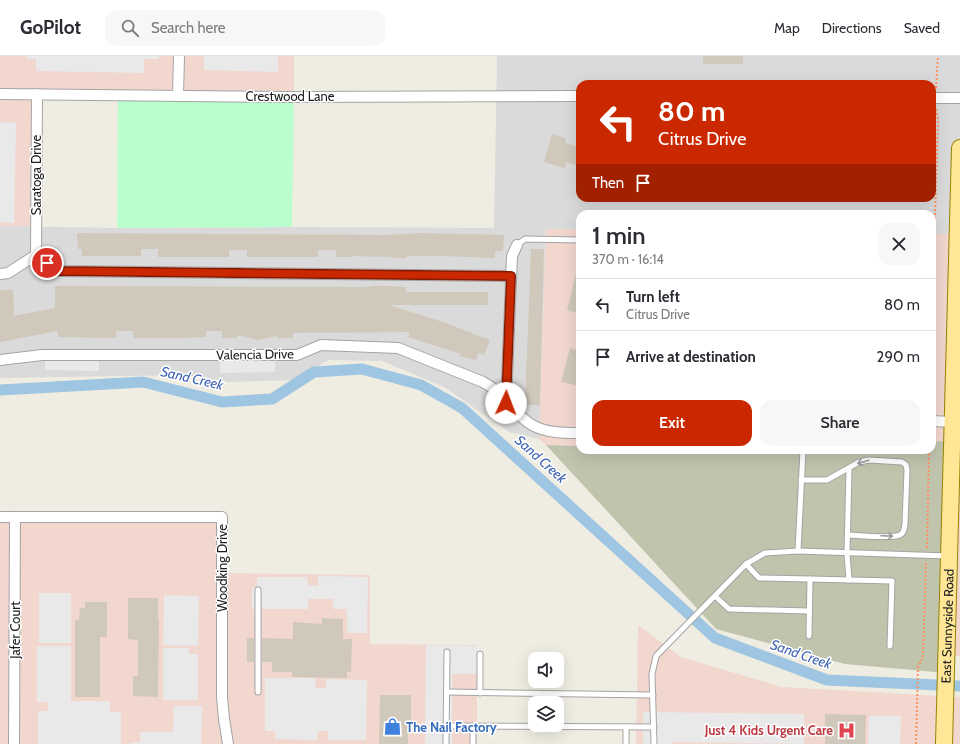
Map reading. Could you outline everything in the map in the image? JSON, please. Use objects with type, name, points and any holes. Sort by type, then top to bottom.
[{"type":"main road","name":"East Sunnyside Road","points":[[944,744],[960,148]]},
{"type":"street","points":[[178,96],[179,56]]},
{"type":"street","name":"Crestwood Lane","points":[[0,94],[290,97],[576,96]]},
{"type":"street","name":"Saratoga Drive","points":[[36,256],[37,94]]},
{"type":"street","points":[[936,98],[960,98]]},
{"type":"street","points":[[506,403],[512,256],[517,245]]},
{"type":"street","points":[[0,274],[8,274],[36,256],[59,271],[511,276]]},
{"type":"street","name":"Valencia Drive","points":[[0,360],[42,355],[297,355],[321,345],[398,348],[483,382],[496,391],[506,403],[531,424],[545,430],[560,433],[576,433]]},
{"type":"street","points":[[936,421],[952,422]]},
{"type":"street","name":"Woodking Drive","points":[[0,517],[222,517],[222,697],[228,744]]},
{"type":"street","name":"Jafer Court","points":[[14,744],[15,517]]},
{"type":"lane","points":[[517,245],[525,239],[576,240]]},
{"type":"lane","points":[[798,551],[803,454]]},
{"type":"lane","points":[[801,480],[827,480],[859,462],[869,460],[902,462],[906,465],[905,524],[903,533],[899,536],[891,537],[848,535]]},
{"type":"lane","points":[[849,469],[847,553],[849,580]]},
{"type":"lane","points":[[654,744],[652,674],[656,656],[746,564],[765,553],[798,551],[949,556]]},
{"type":"lane","points":[[746,564],[759,578],[892,581],[890,646]]},
{"type":"lane","points":[[809,636],[808,611],[810,578]]},
{"type":"lane","points":[[258,590],[258,692]]},
{"type":"lane","points":[[715,596],[729,609],[808,611]]},
{"type":"lane","points":[[446,744],[447,652]]},
{"type":"lane","points":[[480,654],[480,693]]},
{"type":"lane","points":[[447,692],[653,695]]},
{"type":"lane","points":[[446,726],[654,727]]},
{"type":"lane","points":[[473,726],[473,744]]},
{"type":"lane","points":[[626,727],[626,744]]},
{"type":"path","points":[[936,88],[938,56]]},
{"type":"path","points":[[936,108],[938,120],[936,182]]},
{"type":"path","points":[[916,744],[918,668]]},
{"type":"shaded area","points":[[0,56],[294,56],[294,97],[37,94],[36,226],[0,226]]},
{"type":"shaded area","points":[[27,56],[159,56],[159,59],[144,59],[144,73],[36,71],[36,59],[27,59]]},
{"type":"shaded area","points":[[204,56],[278,56],[278,72],[204,70]]},
{"type":"shaded area","points":[[497,56],[960,56],[960,148],[957,234],[936,234],[936,210],[576,210],[576,229],[546,229],[539,439],[509,432],[444,387],[382,361],[329,360],[292,380],[228,382],[186,375],[0,378],[0,226],[117,228],[494,228]]},
{"type":"shaded area","points":[[0,122],[16,123],[14,223],[0,222]]},
{"type":"shaded area","points":[[960,146],[960,656],[946,655],[951,442],[936,441],[936,234],[957,234]]},
{"type":"shaded area","points":[[546,229],[576,229],[576,446],[546,445],[539,439]]},
{"type":"shaded area","points":[[45,355],[99,355],[99,371],[45,370]]},
{"type":"shaded area","points":[[220,355],[275,355],[275,372],[220,373]]},
{"type":"shaded area","points":[[936,441],[952,442],[946,673],[845,664],[716,629],[546,445],[576,446],[576,454],[936,454]]},
{"type":"shaded area","points":[[0,517],[222,517],[222,573],[370,575],[370,644],[477,645],[477,744],[0,744]]},
{"type":"shaded area","points":[[318,576],[368,577],[367,633],[347,633],[347,609],[333,609],[333,599],[308,599],[308,609],[252,609],[252,588],[257,587],[257,577],[307,577],[308,585],[318,586]]},
{"type":"shaded area","points":[[39,593],[71,593],[71,643],[39,643]]},
{"type":"shaded area","points":[[164,595],[199,596],[198,646],[163,645]]},
{"type":"shaded area","points":[[638,625],[681,657],[782,687],[960,697],[960,744],[636,744]]},
{"type":"shaded area","points":[[426,645],[477,646],[477,674],[452,674],[452,744],[425,744]]},
{"type":"shaded area","points":[[37,646],[71,646],[71,701],[110,701],[110,712],[121,712],[121,744],[38,744],[38,711],[48,711],[48,702],[37,702]]},
{"type":"shaded area","points":[[163,648],[189,648],[189,654],[198,654],[198,700],[163,700]]},
{"type":"shaded area","points":[[265,678],[315,678],[316,688],[326,688],[326,679],[367,680],[366,740],[328,740],[328,731],[318,731],[317,740],[275,739],[275,731],[265,731]]},
{"type":"shaded area","points":[[174,706],[202,706],[201,744],[130,744],[140,742],[140,732],[173,732]]},
{"type":"shaded area","points":[[643,712],[804,714],[804,744],[673,742],[672,744],[643,744]]},
{"type":"shaded area","points":[[869,716],[901,716],[900,744],[868,744]]},
{"type":"green space","points":[[118,95],[294,97],[292,227],[117,228]]},
{"type":"building","points":[[703,56],[743,56],[743,64],[703,64]]},
{"type":"building","points":[[552,134],[566,138],[565,143],[576,146],[576,165],[566,162],[565,168],[544,162]]},
{"type":"building","points":[[77,233],[388,235],[420,233],[504,235],[503,251],[495,251],[495,258],[440,256],[407,256],[407,258],[379,256],[336,257],[336,250],[318,250],[318,257],[247,257],[247,250],[229,250],[229,257],[158,257],[158,249],[141,249],[141,256],[82,256],[82,249],[78,249]]},
{"type":"building","points":[[531,249],[544,249],[540,405],[525,405]]},
{"type":"building","points":[[576,274],[576,313],[567,310]]},
{"type":"building","points":[[55,286],[385,286],[406,287],[406,292],[488,292],[488,305],[389,305],[443,322],[490,340],[484,355],[478,353],[476,360],[460,356],[461,354],[408,337],[410,332],[293,333],[293,338],[277,338],[277,336],[258,340],[237,335],[237,338],[222,338],[222,331],[206,331],[206,337],[133,338],[133,331],[116,331],[116,338],[58,337],[58,331],[0,342],[0,290],[13,290],[14,316],[55,308]]},
{"type":"building","points":[[570,348],[576,350],[576,385],[561,382]]},
{"type":"building","points":[[128,598],[158,598],[158,697],[133,696],[133,676],[138,676],[138,640],[128,639]]},
{"type":"building","points":[[85,602],[107,602],[107,637],[100,637],[100,697],[75,697],[75,620],[79,620],[80,608],[85,608]]},
{"type":"building","points":[[322,618],[343,619],[343,639],[352,639],[351,672],[347,672],[347,678],[292,677],[292,672],[272,672],[272,662],[262,662],[262,638],[293,639],[293,622],[322,624]]},
{"type":"building","points":[[247,638],[254,638],[254,662],[247,662]]},
{"type":"building","points":[[380,695],[411,695],[411,720],[408,720],[408,744],[379,744]]},
{"type":"building","points":[[825,714],[866,715],[865,744],[825,744]]},
{"type":"waterway","name":"Sand Creek","points":[[0,390],[143,382],[222,402],[272,399],[314,372],[362,369],[421,385],[462,408],[715,638],[827,680],[960,686]]},
{"type":"place","name":"The Nail Factory","points":[[393,727]]},
{"type":"place","name":"Just 4 Kids Urgent Care","points":[[846,730]]},
{"type":"route","points":[[47,263],[59,271],[511,276],[506,403]]}]
